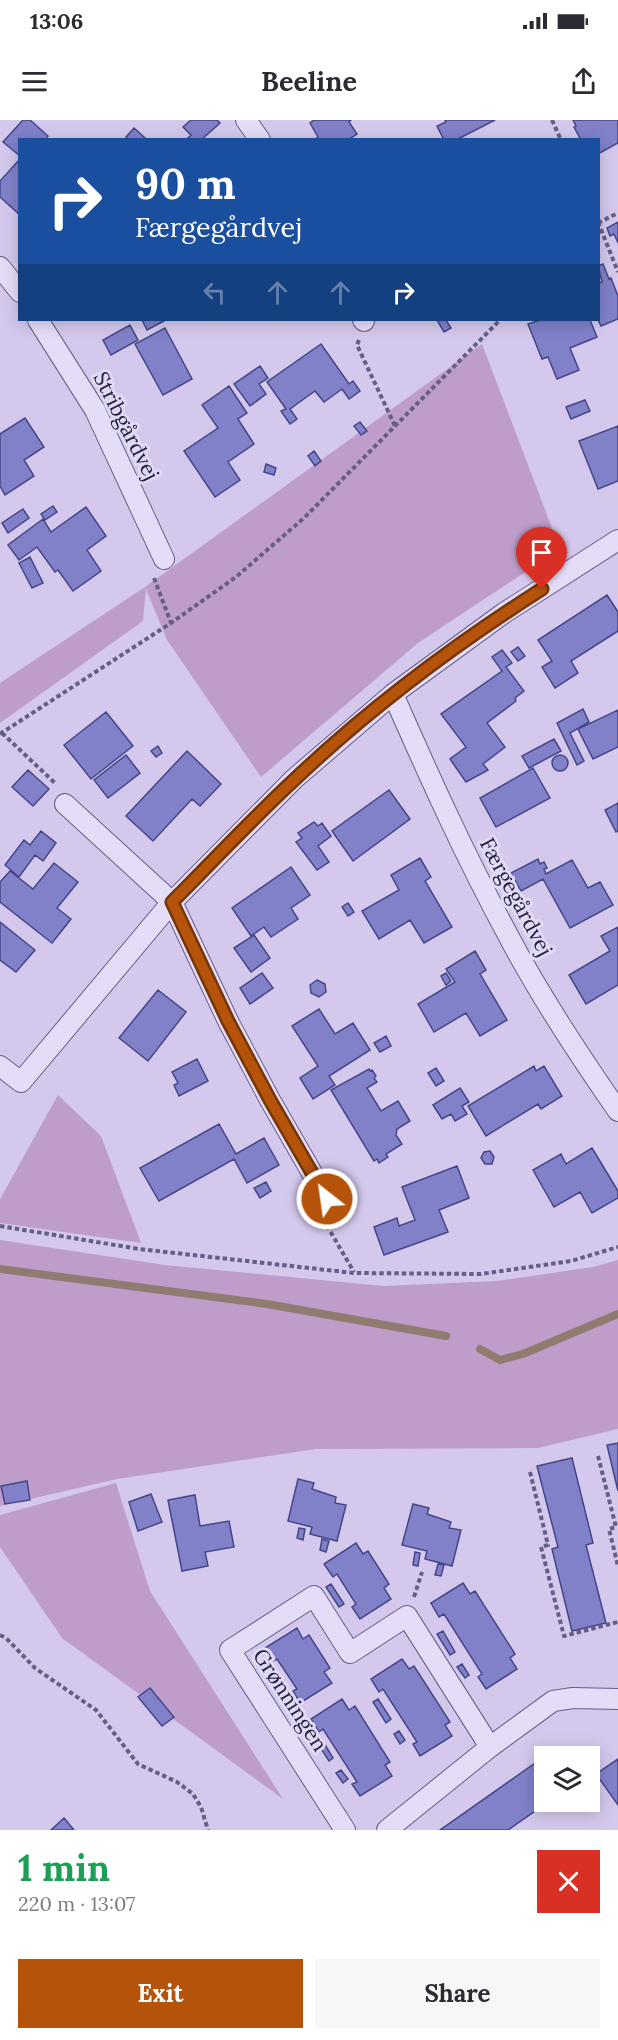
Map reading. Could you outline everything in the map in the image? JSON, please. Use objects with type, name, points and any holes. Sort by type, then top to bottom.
[{"type":"street","points":[[246,120],[259,138]]},
{"type":"street","points":[[0,267],[18,290]]},
{"type":"street","name":"Stribgårdvej","points":[[39,321],[95,410],[164,559]]},
{"type":"street","points":[[0,1066],[21,1082],[172,902],[294,779],[393,694],[504,613],[618,540]]},
{"type":"street","name":"Færgegårdvej","points":[[393,694],[448,818],[509,939],[576,1050],[618,1111]]},
{"type":"street","points":[[65,804],[172,902],[228,1021],[327,1199]]},
{"type":"street","name":"Grønningen","points":[[345,1830],[230,1650],[314,1596],[350,1653],[407,1616],[490,1747]]},
{"type":"street","points":[[387,1830],[490,1747],[553,1701],[573,1698],[618,1700]]},
{"type":"path","points":[[552,120],[560,138]]},
{"type":"path","points":[[600,222],[618,213]]},
{"type":"path","points":[[600,226],[618,272]]},
{"type":"path","points":[[364,321],[357,345],[395,426]]},
{"type":"path","points":[[65,804],[67,794],[1,734],[171,623],[236,577],[304,518],[499,321]]},
{"type":"path","points":[[164,559],[153,575],[171,623]]},
{"type":"path","points":[[327,1199],[317,1209],[354,1273]]},
{"type":"path","points":[[0,1226],[140,1249],[354,1273],[480,1274],[571,1261],[618,1247]]},
{"type":"path","points":[[598,1456],[616,1527],[609,1529],[618,1566]]},
{"type":"path","points":[[530,1472],[548,1545],[541,1547],[564,1636],[618,1622]]},
{"type":"path","points":[[0,1635],[36,1668],[96,1710],[138,1764],[177,1782],[193,1794],[201,1807],[208,1830]]},
{"type":"shaded area","points":[[482,344],[560,549],[418,643],[261,777],[167,640],[146,589],[143,621],[0,723],[0,683],[145,587]]},
{"type":"shaded area","points":[[58,1095],[101,1136],[141,1243],[0,1223],[0,1199]]},
{"type":"shaded area","points":[[0,1240],[165,1265],[383,1286],[497,1281],[593,1267],[618,1260],[618,1429],[538,1448],[316,1449],[117,1479],[0,1506]]},
{"type":"shaded area","points":[[116,1483],[150,1591],[283,1799],[62,1638],[0,1547],[0,1515]]},
{"type":"building","points":[[23,120],[30,120],[48,136],[46,138],[18,138],[18,154],[3,142]]},
{"type":"building","points":[[191,120],[217,120],[220,123],[203,138],[188,138],[191,135],[183,127]]},
{"type":"building","points":[[314,120],[351,120],[349,122],[357,134],[351,138],[317,138],[310,123]]},
{"type":"building","points":[[445,120],[495,120],[460,138],[443,138],[437,126],[446,122]]},
{"type":"building","points":[[573,120],[618,120],[618,143],[600,153],[600,138],[580,138],[574,127],[576,126]]},
{"type":"building","points":[[134,128],[145,138],[127,138]]},
{"type":"building","points":[[18,161],[18,213],[0,197],[0,181]]},
{"type":"building","points":[[618,222],[618,243],[614,234],[610,236],[607,228]]},
{"type":"building","points":[[603,264],[618,296],[618,319],[601,326],[598,321],[600,282],[602,282],[600,265]]},
{"type":"building","points":[[142,321],[164,321],[147,330]]},
{"type":"building","points":[[438,321],[447,321],[451,328],[444,332]]},
{"type":"building","points":[[537,321],[590,321],[597,337],[570,348],[579,370],[557,379],[548,357],[542,359],[528,324]]},
{"type":"building","points":[[130,325],[138,340],[111,355],[103,340]]},
{"type":"building","points":[[165,328],[192,379],[163,395],[135,344]]},
{"type":"building","points":[[321,344],[349,384],[353,381],[360,391],[349,399],[342,389],[324,402],[315,391],[290,409],[297,419],[290,424],[281,411],[286,409],[267,382]]},
{"type":"building","points":[[260,366],[268,378],[259,384],[266,394],[250,406],[234,384]]},
{"type":"building","points":[[229,386],[247,413],[238,419],[254,444],[228,462],[240,480],[215,497],[184,451],[218,428],[202,405]]},
{"type":"building","points":[[585,400],[590,411],[571,419],[566,407]]},
{"type":"building","points":[[25,418],[44,447],[24,460],[34,476],[5,495],[0,486],[0,434]]},
{"type":"building","points":[[360,422],[367,431],[361,435],[354,426]]},
{"type":"building","points":[[618,426],[618,481],[598,489],[579,441]]},
{"type":"building","points":[[314,451],[321,461],[315,466],[308,456]]},
{"type":"building","points":[[266,464],[276,468],[274,475],[264,472]]},
{"type":"building","points":[[53,506],[57,512],[45,520],[41,514]]},
{"type":"building","points":[[86,507],[106,536],[87,550],[101,571],[73,591],[58,570],[55,572],[37,547],[19,560],[8,545],[43,519],[51,532]]},
{"type":"building","points":[[23,509],[29,518],[8,533],[2,523]]},
{"type":"building","points":[[30,557],[43,583],[32,588],[19,563]]},
{"type":"building","points":[[607,595],[618,612],[618,631],[571,661],[578,673],[555,688],[542,667],[552,661],[538,640]]},
{"type":"building","points":[[518,647],[525,656],[518,661],[511,652]]},
{"type":"building","points":[[502,650],[512,663],[506,667],[524,691],[515,698],[516,701],[487,723],[505,747],[483,764],[488,770],[466,782],[450,759],[466,747],[441,714],[502,671],[492,657]]},
{"type":"building","points":[[583,709],[589,722],[570,733],[584,761],[577,765],[557,723]]},
{"type":"building","points":[[618,710],[618,747],[593,759],[578,729]]},
{"type":"building","points":[[106,712],[133,746],[91,779],[64,745]]},
{"type":"building","points":[[554,739],[561,751],[529,768],[522,756]]},
{"type":"building","points":[[158,746],[162,753],[156,757],[151,751]]},
{"type":"building","points":[[187,751],[221,784],[200,806],[192,799],[153,841],[126,816]]},
{"type":"building","points":[[126,755],[140,773],[108,798],[94,780]]},
{"type":"building","points":[[557,755],[563,755],[568,763],[566,769],[557,771],[552,766],[552,760]]},
{"type":"building","points":[[533,768],[550,798],[496,827],[480,798]]},
{"type":"building","points":[[28,770],[49,789],[33,806],[12,787]]},
{"type":"building","points":[[389,790],[410,819],[353,861],[332,831]]},
{"type":"building","points":[[618,803],[618,831],[616,832],[605,810]]},
{"type":"building","points":[[314,822],[318,826],[322,823],[331,836],[318,846],[329,862],[317,870],[296,842],[302,838],[298,833]]},
{"type":"building","points":[[41,831],[56,843],[43,861],[35,855],[19,877],[5,865],[24,840],[30,845]]},
{"type":"building","points":[[420,858],[431,877],[425,881],[452,927],[424,943],[410,920],[379,939],[362,911],[399,890],[391,875]]},
{"type":"building","points":[[538,859],[540,864],[544,862],[547,868],[544,869],[546,874],[572,860],[588,888],[600,882],[613,905],[570,928],[543,879],[521,891],[511,873]]},
{"type":"building","points":[[54,863],[78,882],[57,908],[71,919],[52,943],[0,902],[0,882],[10,871],[33,889]]},
{"type":"building","points":[[291,867],[310,895],[291,908],[298,919],[271,937],[264,927],[251,936],[232,908]]},
{"type":"building","points":[[348,903],[354,912],[348,916],[342,907]]},
{"type":"building","points":[[0,922],[35,950],[16,972],[0,960]]},
{"type":"building","points":[[618,927],[618,985],[586,1004],[569,975],[610,951],[601,936]]},
{"type":"building","points":[[254,935],[270,958],[251,972],[234,948]]},
{"type":"building","points":[[475,951],[486,970],[480,974],[507,1020],[480,1036],[466,1013],[434,1032],[418,1004],[455,982],[446,969]]},
{"type":"building","points":[[262,973],[273,988],[250,1004],[240,988]]},
{"type":"building","points":[[446,973],[451,981],[446,985],[441,976]]},
{"type":"building","points":[[317,980],[325,984],[326,992],[319,997],[311,993],[310,985]]},
{"type":"building","points":[[158,990],[186,1012],[148,1061],[119,1038]]},
{"type":"building","points":[[319,1009],[335,1034],[353,1023],[370,1050],[329,1076],[335,1085],[313,1099],[300,1078],[318,1066],[292,1026]]},
{"type":"building","points":[[386,1036],[391,1046],[380,1052],[374,1043]]},
{"type":"building","points":[[197,1059],[208,1081],[179,1096],[174,1085],[178,1083],[172,1072]]},
{"type":"building","points":[[534,1066],[536,1071],[544,1066],[562,1096],[541,1109],[538,1104],[486,1136],[468,1106]]},
{"type":"building","points":[[436,1068],[444,1081],[436,1086],[428,1073]]},
{"type":"building","points":[[369,1069],[376,1076],[374,1078],[377,1082],[367,1088],[381,1111],[398,1101],[410,1121],[397,1129],[396,1135],[402,1144],[386,1154],[388,1157],[379,1163],[377,1159],[374,1161],[331,1090]]},
{"type":"building","points":[[460,1088],[469,1102],[462,1106],[467,1114],[455,1121],[451,1114],[442,1119],[433,1105]]},
{"type":"building","points":[[219,1124],[236,1154],[264,1138],[279,1165],[247,1183],[234,1159],[159,1201],[140,1168]]},
{"type":"building","points":[[592,1148],[618,1191],[618,1198],[592,1213],[580,1192],[554,1207],[533,1170],[561,1154],[566,1164]]},
{"type":"building","points":[[490,1151],[494,1157],[492,1164],[485,1164],[481,1158],[484,1152]]},
{"type":"building","points":[[457,1166],[469,1198],[439,1210],[448,1232],[384,1255],[374,1227],[397,1218],[399,1226],[415,1220],[402,1187]]},
{"type":"building","points":[[266,1182],[271,1191],[260,1198],[254,1188]]},
{"type":"building","points":[[618,1443],[618,1491],[607,1445]]},
{"type":"building","points":[[572,1458],[593,1543],[586,1545],[606,1623],[572,1631],[552,1549],[558,1547],[537,1466]]},
{"type":"building","points":[[298,1479],[314,1483],[312,1489],[336,1497],[335,1503],[346,1505],[337,1541],[310,1534],[312,1527],[288,1521]]},
{"type":"building","points":[[27,1481],[30,1500],[5,1504],[1,1486]]},
{"type":"building","points":[[151,1494],[162,1522],[138,1531],[129,1502]]},
{"type":"building","points":[[195,1495],[200,1526],[229,1521],[234,1547],[205,1552],[208,1566],[182,1571],[168,1500]]},
{"type":"building","points":[[413,1504],[429,1508],[427,1514],[451,1522],[449,1528],[461,1530],[452,1566],[425,1559],[427,1551],[402,1545]]},
{"type":"building","points":[[299,1528],[305,1529],[303,1540],[297,1538]]},
{"type":"building","points":[[322,1539],[329,1541],[326,1552],[320,1550]]},
{"type":"building","points":[[356,1543],[363,1554],[368,1551],[389,1584],[384,1588],[391,1599],[360,1619],[352,1607],[356,1604],[337,1574],[333,1577],[324,1564]]},
{"type":"building","points":[[415,1552],[420,1553],[418,1566],[413,1565]]},
{"type":"building","points":[[438,1564],[444,1565],[441,1576],[435,1575]]},
{"type":"building","points":[[463,1583],[470,1594],[475,1591],[515,1654],[510,1658],[517,1669],[486,1689],[478,1677],[482,1674],[444,1614],[439,1617],[431,1603]]},
{"type":"building","points":[[331,1584],[344,1604],[339,1607],[326,1587]]},
{"type":"building","points":[[297,1628],[303,1639],[309,1635],[330,1668],[324,1672],[332,1683],[300,1703],[293,1691],[297,1689],[277,1659],[273,1661],[265,1648]]},
{"type":"building","points":[[443,1631],[455,1652],[450,1655],[437,1634]]},
{"type":"building","points":[[402,1659],[409,1669],[414,1666],[450,1722],[445,1725],[452,1736],[420,1756],[413,1744],[417,1742],[383,1689],[379,1692],[371,1679]]},
{"type":"building","points":[[462,1664],[469,1675],[465,1678],[457,1667]]},
{"type":"building","points":[[267,1672],[281,1691],[276,1694],[263,1674]]},
{"type":"building","points":[[150,1688],[174,1717],[162,1726],[138,1697]]},
{"type":"building","points":[[342,1699],[349,1710],[355,1706],[390,1762],[385,1765],[392,1776],[360,1796],[352,1784],[357,1782],[323,1729],[319,1732],[311,1719]]},
{"type":"building","points":[[378,1699],[391,1719],[386,1723],[373,1702]]},
{"type":"building","points":[[399,1731],[405,1740],[400,1744],[394,1734]]},
{"type":"building","points":[[321,1738],[333,1758],[329,1761],[316,1741]]},
{"type":"building","points":[[618,1759],[618,1805],[600,1780],[600,1771]]},
{"type":"building","points":[[534,1764],[534,1812],[508,1830],[440,1830]]},
{"type":"building","points":[[341,1770],[348,1779],[343,1783],[336,1773]]},
{"type":"building","points":[[64,1818],[74,1830],[51,1830]]},
{"type":"waterway","points":[[0,1269],[267,1304],[446,1336]]},
{"type":"waterway","points":[[480,1349],[500,1360],[523,1354],[618,1314]]},
{"type":"route","points":[[327,1199],[228,1021],[172,902],[294,779],[393,694],[504,613],[542,589]]}]
